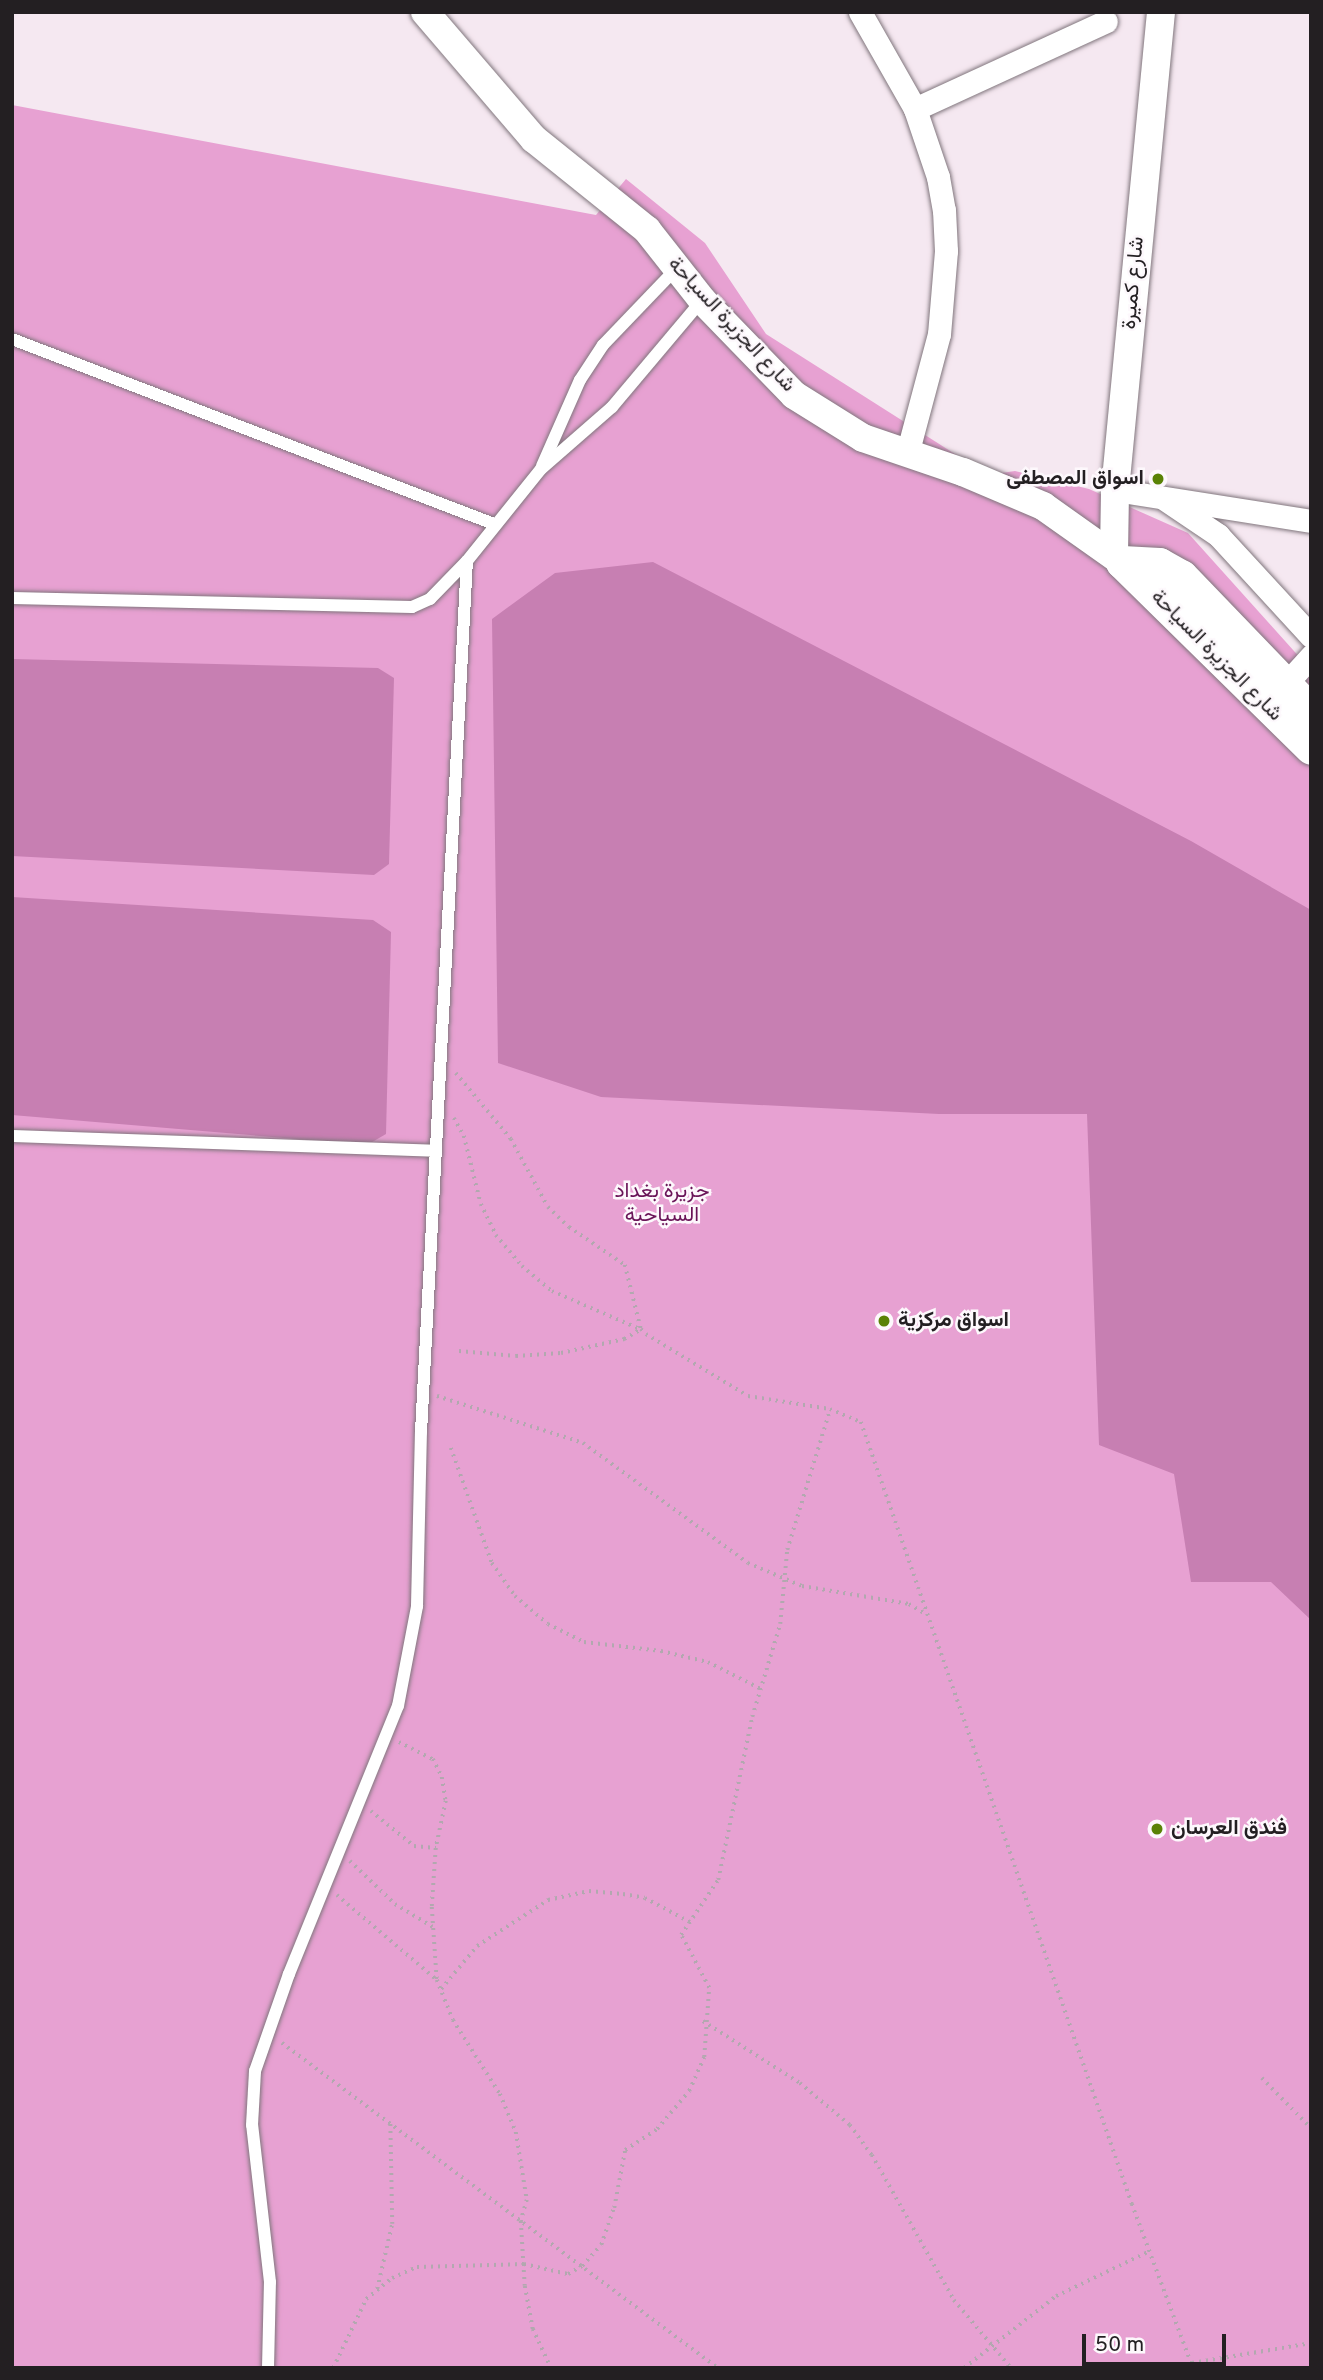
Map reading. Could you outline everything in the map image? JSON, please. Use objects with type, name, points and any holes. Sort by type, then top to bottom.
[{"type":"main road","name":"شارع الجزيرة السياحة","points":[[1118,558],[1159,564],[1181,576],[1283,687],[1311,712]]},
{"type":"main road","name":"شارع الجزيرة السياحة","points":[[1118,558],[1311,748]]},
{"type":"street","name":"شارع الجزيرة السياحة","points":[[425,12],[534,139],[648,230],[702,300],[793,395],[842,427],[907,454],[1017,493],[1068,520],[1118,558]]},
{"type":"street","points":[[859,12],[915,109],[939,177],[946,251],[939,334],[907,454]]},
{"type":"street","name":"شارع كميرة","points":[[1118,558],[1115,490],[1161,12]]},
{"type":"street","points":[[915,109],[1106,21]]},
{"type":"street","points":[[1115,490],[1311,522]]},
{"type":"street","points":[[1166,499],[1219,535],[1311,636]]},
{"type":"street","points":[[1283,687],[1311,656]]},
{"type":"lane","points":[[541,469],[580,380],[603,345],[676,269]]},
{"type":"lane","points":[[12,598],[412,607],[430,598],[467,561],[494,524],[541,469],[612,407],[702,300]]},
{"type":"lane","points":[[12,339],[494,524]]},
{"type":"lane","points":[[268,2368],[270,2282],[252,2125],[255,2071],[386,1736],[407,1673],[417,1606],[424,1393],[467,561]]},
{"type":"lane","points":[[12,1136],[436,1151]]},
{"type":"path","points":[[441,1052],[511,1139],[548,1207],[569,1227],[625,1265],[641,1329]]},
{"type":"path","points":[[439,1101],[464,1136],[481,1205],[496,1235],[522,1266],[552,1291],[641,1329],[748,1396],[830,1409],[861,1422],[1150,2251],[1193,2365]]},
{"type":"path","points":[[459,1351],[516,1356],[561,1353],[624,1339],[641,1329]]},
{"type":"path","points":[[424,1393],[583,1443],[735,1555],[784,1578],[823,1592],[909,1604],[929,1616]]},
{"type":"path","points":[[333,2368],[351,2322],[376,2291],[417,2267],[524,2264],[568,2274],[582,2266],[601,2245],[614,2208],[625,2150],[657,2129],[689,2091],[704,2057],[703,2021],[709,1988],[681,1935],[718,1881],[761,1689],[780,1624],[793,1524],[830,1409]]},
{"type":"path","points":[[451,1448],[492,1563],[515,1596],[548,1625],[584,1642],[661,1651],[708,1662],[761,1689]]},
{"type":"path","points":[[386,1736],[433,1759],[442,1777],[446,1801],[436,1848],[433,1927],[437,1979],[453,2020],[500,2094],[516,2132],[527,2200],[521,2221],[533,2329],[551,2368]]},
{"type":"path","points":[[363,1794],[372,1813],[394,1833],[414,1846],[436,1848]]},
{"type":"path","points":[[340,1852],[395,1904],[433,1927]]},
{"type":"path","points":[[326,1886],[437,1979]]},
{"type":"path","points":[[441,1989],[477,1946],[548,1900],[589,1891],[623,1894],[645,1898],[690,1922]]},
{"type":"path","points":[[703,2021],[791,2076],[850,2125],[872,2155],[954,2300],[1011,2368]]},
{"type":"path","points":[[269,2033],[718,2368]]},
{"type":"path","points":[[1262,2078],[1311,2128]]},
{"type":"path","points":[[376,2291],[392,2224],[390,2123]]},
{"type":"path","points":[[964,2368],[1056,2296],[1150,2251]]},
{"type":"path","points":[[1184,2368],[1311,2343]]},
{"type":"green space","name":"جزيرة بغداد السياحية","points":[[12,105],[596,215],[626,179],[705,243],[766,334],[988,475],[1015,471],[1089,489],[1188,533],[1311,670],[1311,2368],[12,2368]]},
{"type":"shaded area","points":[[653,562],[1191,841],[1311,910],[1311,1620],[1271,1582],[1191,1582],[1174,1474],[1099,1445],[1087,1114],[939,1114],[601,1097],[498,1063],[492,619],[555,573]]},
{"type":"shaded area","points":[[12,659],[378,668],[394,678],[389,864],[374,875],[12,856]]},
{"type":"shaded area","points":[[12,897],[373,920],[391,932],[386,1134],[367,1145],[12,1115]]},
{"type":"place","name":"اسواق المصطفى","points":[[1158,479]]},
{"type":"place","name":"اسواق مركزية","points":[[884,1321]]},
{"type":"place","name":"فندق العرسان","points":[[1157,1829]]}]
